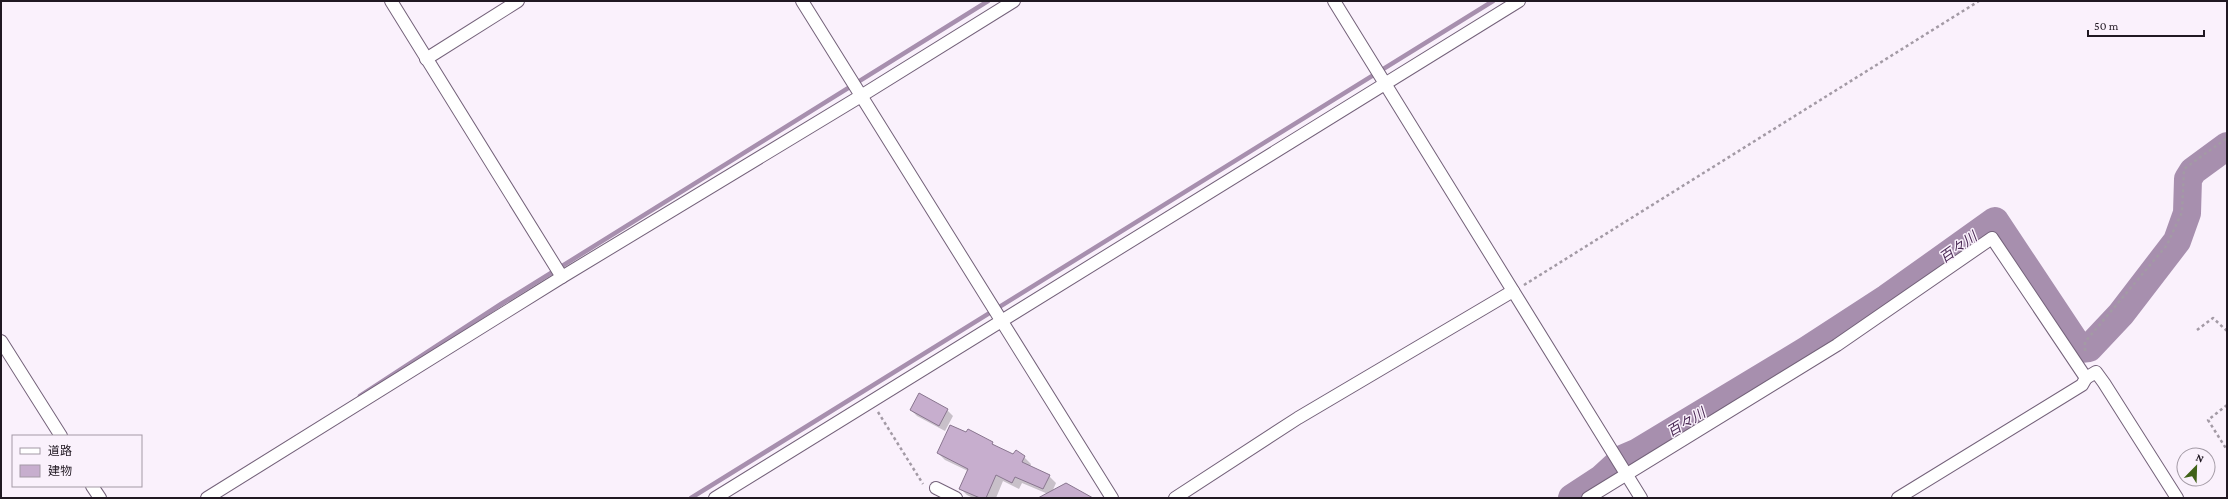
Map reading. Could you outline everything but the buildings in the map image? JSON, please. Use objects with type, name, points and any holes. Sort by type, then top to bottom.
[{"type":"street","points":[[391,1],[559,272]]},
{"type":"street","points":[[426,58],[518,1]]},
{"type":"street","points":[[802,1],[1112,498]]},
{"type":"street","points":[[207,498],[559,272],[1014,1]]},
{"type":"street","points":[[1334,1],[1641,498]]},
{"type":"street","points":[[715,498],[872,403],[999,318],[1383,81],[1519,1]]},
{"type":"street","points":[[1588,498],[1625,473],[1837,345],[1992,238],[2086,378]]},
{"type":"street","points":[[1174,498],[1298,418],[1513,291]]},
{"type":"street","points":[[1,341],[60,435]]},
{"type":"street","points":[[1898,498],[2082,386],[2086,378],[2096,372],[2177,498]]},
{"type":"street","points":[[93,487],[100,498]]},
{"type":"street","points":[[936,488],[956,498]]},
{"type":"path","points":[[1513,291],[1979,1]]},
{"type":"path","points":[[2085,342],[2167,245],[2182,212],[2184,169],[2227,138]]},
{"type":"path","points":[[2197,330],[2213,318],[2227,331]]},
{"type":"path","points":[[872,403],[924,485]]},
{"type":"path","points":[[2227,405],[2208,420],[2227,450]]},
{"type":"waterway","points":[[360,396],[501,304],[988,1]]},
{"type":"waterway","points":[[691,498],[1493,1]]},
{"type":"waterway","name":"百々川","points":[[1572,498],[1601,479],[1624,458],[1638,452],[1807,350],[1887,298],[1995,221],[2080,349],[2089,348],[2121,314],[2177,241],[2187,213],[2188,179],[2193,171],[2227,146]]}]
